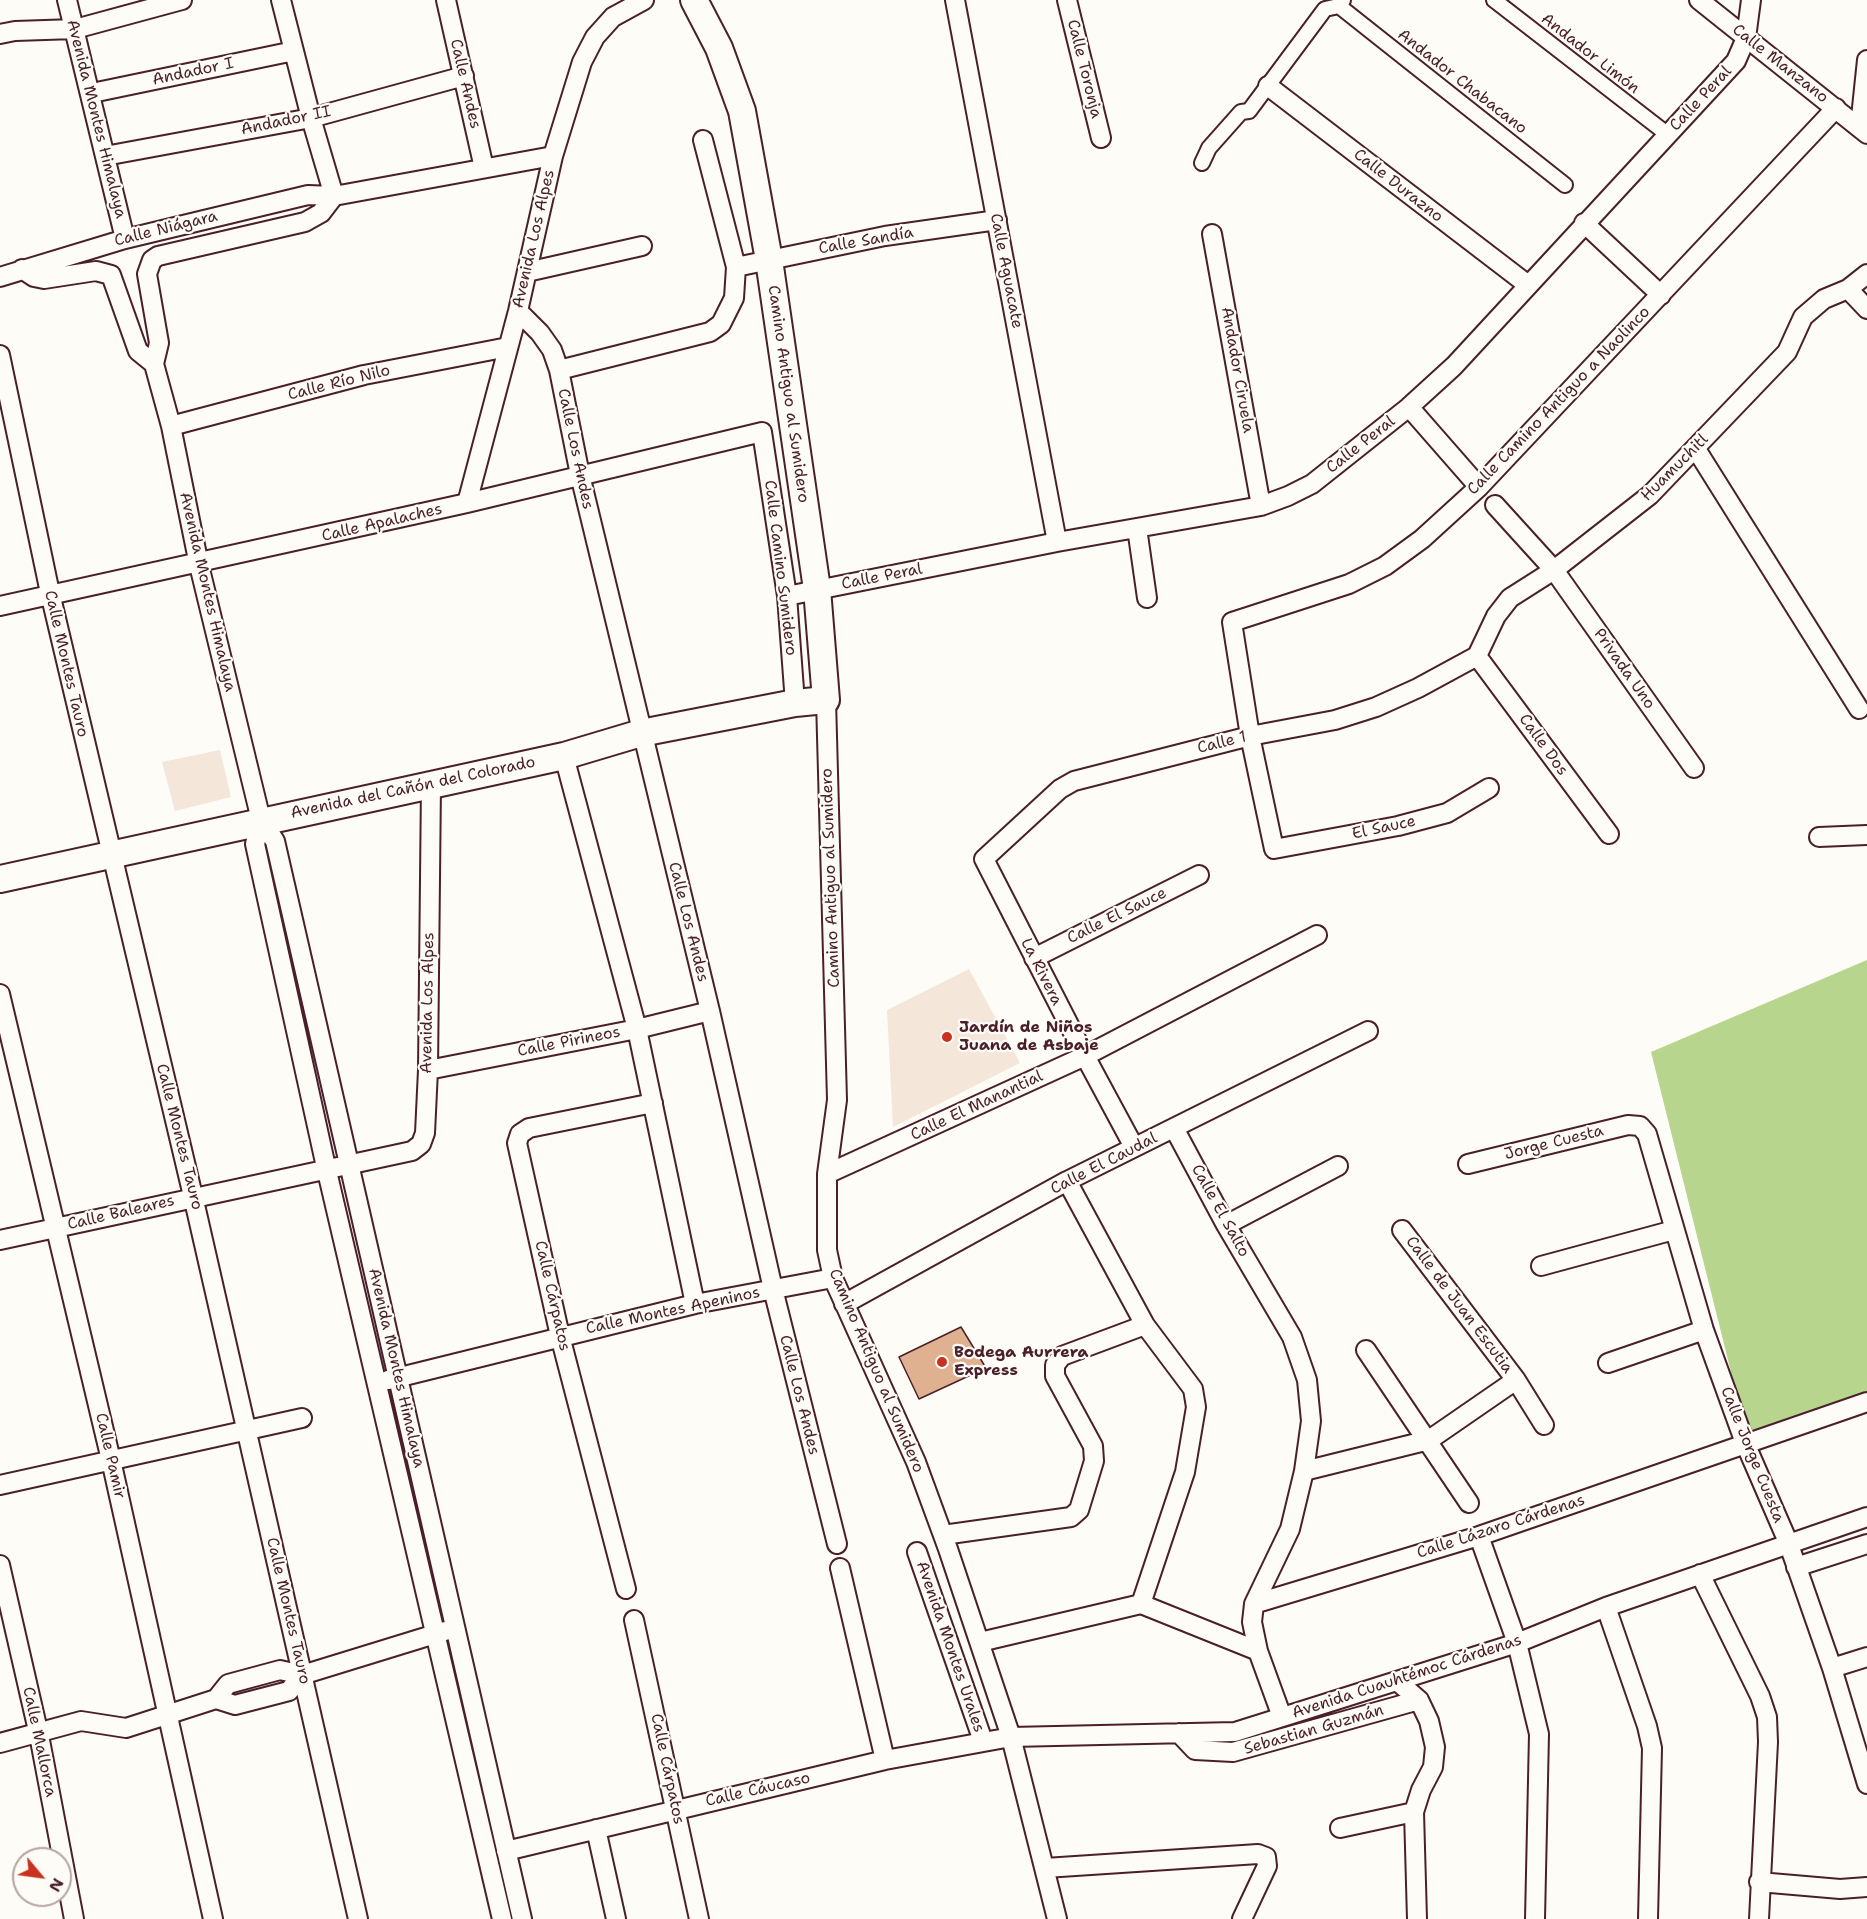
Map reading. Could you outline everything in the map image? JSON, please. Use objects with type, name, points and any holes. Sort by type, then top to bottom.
[{"type":"main road","name":"Camino Antiguo al Sumidero","points":[[694,0],[719,48],[742,111],[769,260],[817,589],[826,700]]},
{"type":"main road","name":"Avenida del Cañón del Colorado","points":[[0,879],[261,820],[564,756],[641,733],[795,703],[826,700]]},
{"type":"street","name":"Avenida Montes Himalaya","points":[[67,0],[92,93],[125,239]]},
{"type":"street","points":[[0,34],[75,29],[182,0]]},
{"type":"street","points":[[281,0],[311,118],[334,196]]},
{"type":"street","name":"Calle Andes","points":[[446,0],[484,168]]},
{"type":"street","name":"Avenida Los Alpes","points":[[467,503],[518,311],[553,156],[582,63],[595,37],[614,17],[644,0]]},
{"type":"street","name":"Calle Aguacate","points":[[955,0],[1058,542]]},
{"type":"street","name":"Calle Toronja","points":[[1067,0],[1101,138]]},
{"type":"street","name":"Andador Limón","points":[[1494,0],[1667,134]]},
{"type":"street","name":"Calle Manzano","points":[[1699,0],[1864,130]]},
{"type":"street","name":"Calle Peral","points":[[787,596],[1058,542],[1261,506],[1288,496],[1312,483],[1409,407],[1454,366],[1736,61],[1746,38],[1751,0]]},
{"type":"street","points":[[1202,163],[1209,148],[1241,112],[1249,111],[1325,9],[1341,3]]},
{"type":"street","name":"Andador Chabacano","points":[[1341,3],[1565,185]]},
{"type":"street","name":"Andador I","points":[[92,93],[294,51]]},
{"type":"street","points":[[1864,130],[1867,60]]},
{"type":"street","name":"Andador II","points":[[105,156],[311,118],[464,76]]},
{"type":"street","name":"Calle Durazno","points":[[1268,86],[1528,285]]},
{"type":"street","name":"Calle Camino Antiguo a Naolinco","points":[[1250,736],[1232,622],[1349,584],[1385,566],[1422,539],[1479,487],[1836,108]]},
{"type":"street","points":[[559,370],[710,332],[722,324],[734,298],[736,267],[703,140]]},
{"type":"street","name":"Calle Niágara","points":[[0,276],[125,239],[308,195],[334,196],[553,156]]},
{"type":"street","name":"Calle Niágara","points":[[147,274],[152,260],[158,256],[305,222],[321,213],[334,196]]},
{"type":"street","name":"Calle Sandía","points":[[736,267],[885,236],[997,220]]},
{"type":"street","points":[[1584,223],[1661,295]]},
{"type":"street","name":"Andador Ciruela","points":[[1212,234],[1261,506]]},
{"type":"street","points":[[527,272],[642,246]]},
{"type":"street","name":"Avenida Montes Himalaya","points":[[22,269],[34,277],[44,279],[104,271],[111,274],[138,351],[154,364]]},
{"type":"street","name":"Avenida Montes Himalaya","points":[[147,274],[159,343],[154,364],[171,426],[199,565],[261,820],[274,841],[522,1919]]},
{"type":"street","name":"Huamuchitl","points":[[1477,656],[1496,616],[1510,598],[1554,570],[1650,495],[1786,352],[1803,317],[1824,299],[1848,289],[1867,274]]},
{"type":"street","points":[[1848,289],[1867,309]]},
{"type":"street","name":"Calle Los Andes","points":[[518,311],[540,333],[552,350],[559,370],[580,475],[641,733],[710,1011],[773,1289],[837,1544]]},
{"type":"street","name":"Calle Río Nilo","points":[[171,426],[364,375],[508,347]]},
{"type":"street","name":"Calle Montes Tauro","points":[[0,355],[50,593],[248,1432],[358,1919]]},
{"type":"street","points":[[1409,407],[1479,487]]},
{"type":"street","name":"Calle Apalaches","points":[[0,606],[50,593],[199,565],[762,432]]},
{"type":"street","name":"Calle Camino Sumidero","points":[[762,432],[787,596],[795,703]]},
{"type":"street","points":[[1696,449],[1859,709]]},
{"type":"street","name":"Privada Uno","points":[[1495,505],[1554,570],[1694,768]]},
{"type":"street","points":[[1137,528],[1148,598]]},
{"type":"street","name":"Calle 1","points":[[984,859],[1060,789],[1074,781],[1250,736],[1335,720],[1376,707],[1477,656]]},
{"type":"street","name":"Calle Dos","points":[[1477,656],[1609,834]]},
{"type":"street","name":"Camino Antiguo al Sumidero","points":[[826,700],[837,1100],[827,1174],[827,1250],[833,1278],[916,1462],[944,1535],[1011,1737],[1057,1919]]},
{"type":"street","name":"El Sauce","points":[[1250,736],[1274,849],[1398,826],[1437,816],[1489,788]]},
{"type":"street","points":[[564,756],[637,1029],[695,1304]]},
{"type":"street","name":"Avenida Los Alpes","points":[[347,1163],[412,1151],[421,1144],[425,1133],[428,1070],[431,783]]},
{"type":"street","name":"Avenida Montes Himalaya","points":[[261,820],[255,844],[375,1384],[502,1919]]},
{"type":"street","points":[[1819,837],[1867,835]]},
{"type":"street","name":"La Rivera","points":[[984,859],[1084,1056],[1134,1147]]},
{"type":"street","name":"Calle El Sauce","points":[[1034,958],[1199,875]]},
{"type":"street","name":"Calle El Manantial","points":[[827,1174],[1084,1056],[1317,935]]},
{"type":"street","name":"Calle Pamir","points":[[0,994],[54,1229],[111,1460],[213,1919]]},
{"type":"street","name":"Calle Pirineos","points":[[428,1070],[637,1029],[710,1011]]},
{"type":"street","name":"Calle El Caudal","points":[[844,1304],[1067,1181],[1368,1031]]},
{"type":"street","name":"Calle Cárpatos","points":[[626,1589],[560,1336],[518,1143],[520,1134],[529,1128],[653,1103]]},
{"type":"street","name":"Jorge Cuesta","points":[[1468,1164],[1628,1125],[1640,1126]]},
{"type":"street","name":"Calle Jorge Cuesta","points":[[1640,1126],[1647,1134],[1704,1330],[1744,1443],[1788,1542],[1832,1668],[1866,1778]]},
{"type":"street","name":"Calle El Salto","points":[[1174,1128],[1226,1226],[1293,1337],[1307,1380],[1311,1421],[1304,1471],[1290,1529],[1254,1604]]},
{"type":"street","name":"Calle Baleares","points":[[0,1240],[347,1163]]},
{"type":"street","points":[[1226,1226],[1338,1166]]},
{"type":"street","points":[[1067,1181],[1144,1325],[1193,1389],[1196,1407],[1185,1472],[1141,1604]]},
{"type":"street","name":"Calle de Juan Escutia","points":[[1402,1230],[1516,1380],[1544,1425]]},
{"type":"street","points":[[1541,1266],[1674,1230]]},
{"type":"street","name":"Calle Montes Apeninos","points":[[375,1384],[695,1304],[833,1278]]},
{"type":"street","points":[[944,1535],[1071,1517],[1079,1510],[1094,1461],[1093,1446],[1055,1376],[1055,1365],[1062,1356],[1144,1325]]},
{"type":"street","points":[[1608,1363],[1704,1330]]},
{"type":"street","points":[[1366,1350],[1429,1440],[1469,1503]]},
{"type":"street","points":[[1304,1471],[1429,1440],[1516,1380]]},
{"type":"street","name":"Calle Lázaro Cárdenas","points":[[1254,1604],[1479,1536],[1867,1402]]},
{"type":"street","points":[[0,1485],[248,1432],[302,1418]]},
{"type":"street","name":"Avenida Cuauhtémoc Cárdenas","points":[[1011,1737],[1235,1732],[1517,1643],[1606,1607],[1788,1542],[1867,1517]]},
{"type":"street","points":[[1479,1536],[1517,1643],[1539,1734],[1535,1919]]},
{"type":"street","points":[[1796,1567],[1867,1544]]},
{"type":"street","name":"Avenida Montes Urales","points":[[917,1552],[983,1742]]},
{"type":"street","name":"Calle Mallorca","points":[[0,1565],[39,1735],[70,1918]]},
{"type":"street","points":[[840,1568],[885,1760]]},
{"type":"street","points":[[1700,1574],[1760,1696],[1767,1718],[1768,1742],[1759,1882],[1759,1919]]},
{"type":"street","points":[[980,1642],[1141,1604],[1258,1651]]},
{"type":"street","points":[[1254,1604],[1252,1622],[1258,1651],[1282,1717]]},
{"type":"street","points":[[1606,1607],[1647,1726],[1652,1748],[1648,1919]]},
{"type":"street","name":"Calle Cárpatos","points":[[634,1620],[699,1919]]},
{"type":"street","points":[[0,1743],[39,1735],[81,1722],[126,1728],[216,1699],[228,1684],[280,1670],[302,1675],[455,1629]]},
{"type":"street","points":[[1832,1668],[1867,1657]]},
{"type":"street","points":[[441,1664],[464,1659]]},
{"type":"street","points":[[1397,1681],[1419,1700],[1429,1721],[1435,1747],[1433,1767],[1421,1790],[1414,1812],[1417,1919]]},
{"type":"street","name":"Sebastian Guzmán","points":[[1179,1734],[1195,1750],[1233,1752],[1419,1700]]},
{"type":"street","name":"Calle Cáucaso","points":[[506,1851],[885,1760],[1011,1737]]},
{"type":"street","points":[[1340,1828],[1414,1812]]},
{"type":"street","points":[[596,1829],[616,1919]]},
{"type":"street","points":[[1045,1868],[1258,1854],[1266,1857],[1267,1866],[1242,1919]]},
{"type":"street","points":[[1759,1882],[1840,1888],[1867,1887]]},
{"type":"shaded area","points":[[220,750],[231,797],[175,811],[162,762]]},
{"type":"shaded area","name":"Jardín de Niños Juana de Asbaje","points":[[969,969],[1020,1063],[893,1127],[887,1010]]},
{"type":"green space","points":[[1867,960],[1867,1395],[1747,1436],[1651,1052]]},
{"type":"building","name":"Bodega Aurrera Express","points":[[961,1327],[986,1368],[919,1399],[899,1357]]},
{"type":"place","name":"Jardín de Niños Juana de Asbaje","points":[[947,1037]]},
{"type":"place","name":"Bodega Aurrera Express","points":[[942,1362]]}]
